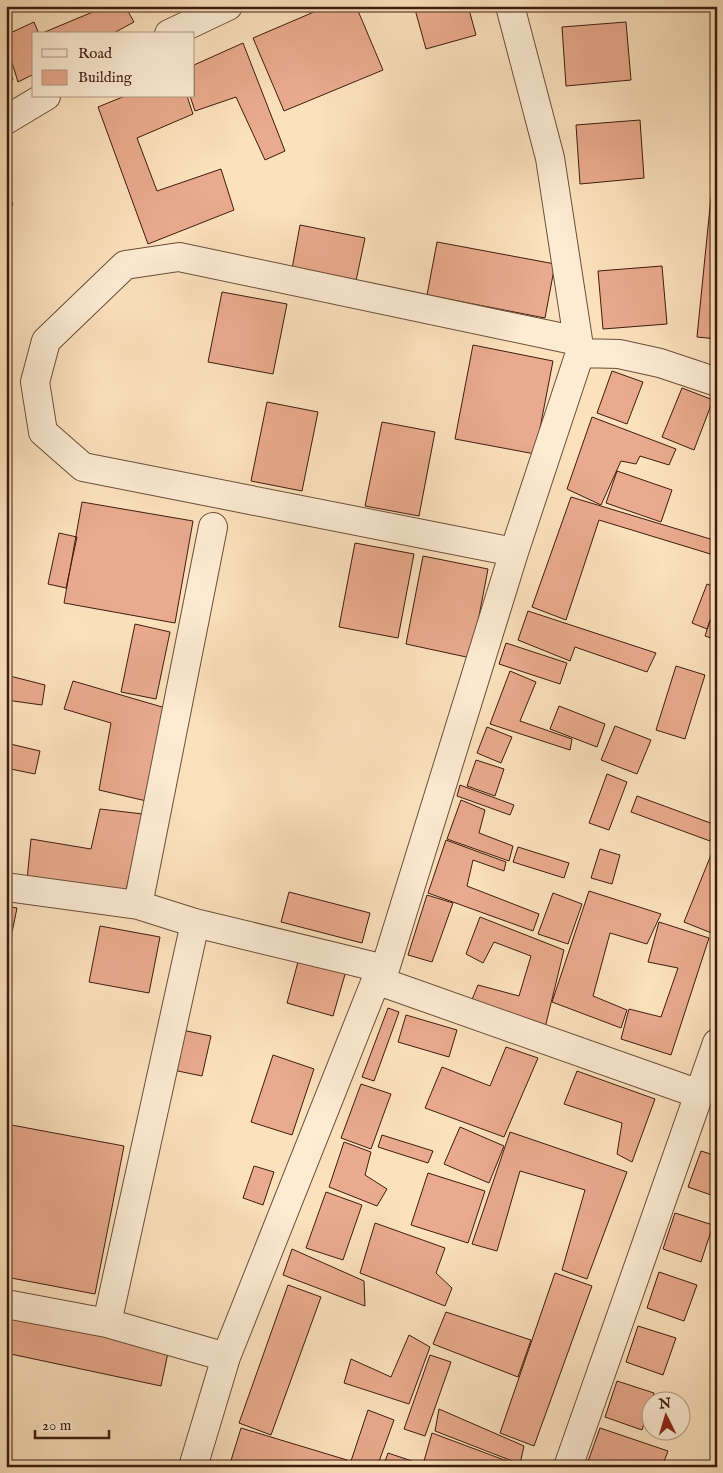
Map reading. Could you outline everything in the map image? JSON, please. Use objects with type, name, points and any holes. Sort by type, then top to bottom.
[{"type":"street","points":[[173,32],[228,6]]},
{"type":"street","points":[[193,1467],[226,1357],[381,975],[579,347],[550,158],[510,6]]},
{"type":"street","points":[[6,120],[43,98]]},
{"type":"street","points":[[514,552],[83,467],[43,432],[34,382],[46,341],[125,265],[179,257],[579,347],[660,363],[717,382]]},
{"type":"street","points":[[138,905],[213,527]]},
{"type":"street","points":[[6,887],[138,905],[195,923],[381,975],[699,1094]]},
{"type":"street","points":[[107,1323],[195,923]]},
{"type":"street","points":[[568,1467],[717,1044]]},
{"type":"street","points":[[6,1304],[107,1323],[226,1357]]},
{"type":"building","points":[[107,6],[125,6],[134,22],[116,32],[45,32]]},
{"type":"building","points":[[328,6],[356,6],[383,70],[284,111],[253,38]]},
{"type":"building","points":[[414,6],[468,6],[476,35],[426,49]]},
{"type":"building","points":[[34,22],[38,32],[32,32],[32,75],[18,82],[6,43],[6,35]]},
{"type":"building","points":[[626,22],[631,80],[566,86],[562,27]]},
{"type":"building","points":[[243,43],[285,151],[265,160],[236,97],[195,111],[191,98],[195,98],[195,65]]},
{"type":"building","points":[[6,62],[13,80],[6,84]]},
{"type":"building","points":[[120,98],[188,98],[193,114],[137,138],[157,191],[221,169],[234,210],[148,244],[98,107]]},
{"type":"building","points":[[640,120],[644,178],[580,184],[576,125]]},
{"type":"building","points":[[6,185],[13,205],[6,207]]},
{"type":"building","points":[[711,197],[717,198],[717,339],[697,337]]},
{"type":"building","points":[[300,225],[365,238],[356,281],[292,269]]},
{"type":"building","points":[[437,242],[555,264],[545,318],[427,295]]},
{"type":"building","points":[[662,266],[667,324],[603,329],[598,271]]},
{"type":"building","points":[[222,292],[287,304],[273,374],[208,362]]},
{"type":"building","points":[[473,345],[553,361],[535,454],[455,439]]},
{"type":"building","points":[[612,371],[643,382],[627,424],[597,413]]},
{"type":"building","points":[[682,388],[713,400],[694,450],[662,437]]},
{"type":"building","points":[[267,402],[318,412],[302,491],[251,481]]},
{"type":"building","points":[[592,417],[676,449],[669,465],[640,456],[636,464],[621,461],[601,505],[567,489]]},
{"type":"building","points":[[382,422],[435,432],[419,516],[365,506]]},
{"type":"building","points":[[617,471],[672,490],[661,522],[606,503]]},
{"type":"building","points":[[571,497],[717,541],[717,556],[599,520],[566,620],[532,607]]},
{"type":"building","points":[[82,502],[193,521],[175,623],[64,603]]},
{"type":"building","points":[[59,533],[77,537],[66,588],[48,584]]},
{"type":"building","points":[[355,543],[414,554],[398,638],[339,627]]},
{"type":"building","points":[[423,556],[488,569],[471,658],[406,644]]},
{"type":"building","points":[[707,584],[717,588],[717,605],[707,629],[692,623]]},
{"type":"building","points":[[528,611],[656,653],[647,672],[575,647],[570,661],[518,640]]},
{"type":"building","points":[[710,620],[717,623],[717,640],[705,636]]},
{"type":"building","points":[[135,624],[170,632],[156,699],[121,692]]},
{"type":"building","points":[[506,643],[567,663],[560,684],[499,664]]},
{"type":"building","points":[[676,666],[705,675],[685,739],[656,730]]},
{"type":"building","points":[[510,671],[536,682],[520,721],[572,739],[570,750],[490,724]]},
{"type":"building","points":[[6,675],[45,685],[42,705],[6,700]]},
{"type":"building","points":[[73,681],[169,709],[155,803],[99,790],[111,723],[64,709]]},
{"type":"building","points":[[559,706],[605,724],[597,747],[550,729]]},
{"type":"building","points":[[615,726],[651,740],[637,774],[601,760]]},
{"type":"building","points":[[487,727],[512,737],[501,763],[477,753]]},
{"type":"building","points":[[6,743],[40,751],[35,774],[6,768]]},
{"type":"building","points":[[476,760],[504,769],[495,796],[467,786]]},
{"type":"building","points":[[607,774],[627,782],[609,830],[589,823]]},
{"type":"building","points":[[460,785],[514,805],[510,815],[457,796]]},
{"type":"building","points":[[637,796],[716,825],[710,841],[631,812]]},
{"type":"building","points":[[461,800],[485,810],[479,833],[513,846],[509,861],[447,839]]},
{"type":"building","points":[[100,809],[143,814],[125,895],[27,880],[31,839],[91,849]]},
{"type":"building","points":[[446,840],[506,862],[504,871],[473,860],[467,886],[539,914],[533,931],[428,893]]},
{"type":"building","points":[[715,845],[717,846],[717,928],[714,934],[684,922]]},
{"type":"building","points":[[518,847],[569,863],[564,878],[513,862]]},
{"type":"building","points":[[600,849],[620,855],[612,884],[591,878]]},
{"type":"building","points":[[589,891],[661,914],[647,944],[610,933],[593,996],[627,1010],[621,1028],[552,1002]]},
{"type":"building","points":[[289,892],[370,913],[362,943],[281,922]]},
{"type":"building","points":[[553,893],[582,904],[568,944],[538,934]]},
{"type":"building","points":[[427,895],[453,903],[432,962],[408,955]]},
{"type":"building","points":[[6,906],[17,908],[6,962]]},
{"type":"building","points":[[480,917],[564,950],[544,1032],[471,1002],[478,985],[519,996],[531,956],[494,942],[483,963],[466,954]]},
{"type":"building","points":[[659,922],[709,938],[671,1055],[621,1039],[629,1009],[661,1017],[678,968],[648,962]]},
{"type":"building","points":[[100,926],[160,937],[149,993],[89,982]]},
{"type":"building","points":[[299,958],[346,971],[333,1016],[287,1003]]},
{"type":"building","points":[[388,1008],[399,1012],[374,1081],[362,1077]]},
{"type":"building","points":[[406,1015],[457,1030],[449,1057],[398,1042]]},
{"type":"building","points":[[182,1030],[211,1036],[202,1076],[173,1070]]},
{"type":"building","points":[[506,1047],[538,1058],[504,1137],[425,1108],[442,1067],[490,1086]]},
{"type":"building","points":[[273,1055],[314,1069],[292,1135],[251,1122]]},
{"type":"building","points":[[577,1071],[655,1099],[632,1162],[617,1154],[622,1123],[564,1104]]},
{"type":"building","points":[[361,1084],[391,1094],[371,1149],[341,1138]]},
{"type":"building","points":[[6,1124],[124,1146],[95,1294],[6,1277]]},
{"type":"building","points":[[460,1127],[504,1146],[489,1183],[444,1164]]},
{"type":"building","points":[[510,1132],[627,1172],[587,1279],[562,1270],[585,1190],[520,1171],[497,1251],[472,1244]]},
{"type":"building","points":[[382,1135],[433,1151],[428,1163],[378,1147]]},
{"type":"building","points":[[344,1142],[371,1152],[365,1175],[387,1189],[377,1206],[329,1187]]},
{"type":"building","points":[[701,1151],[717,1156],[717,1197],[688,1187]]},
{"type":"building","points":[[254,1166],[274,1172],[263,1205],[243,1198]]},
{"type":"building","points":[[428,1173],[485,1191],[468,1243],[411,1225]]},
{"type":"building","points":[[326,1192],[362,1205],[343,1260],[306,1248]]},
{"type":"building","points":[[675,1213],[713,1225],[701,1262],[663,1249]]},
{"type":"building","points":[[375,1223],[445,1248],[436,1273],[452,1288],[445,1306],[360,1273]]},
{"type":"building","points":[[292,1249],[364,1281],[365,1306],[283,1275]]},
{"type":"building","points":[[659,1272],[697,1285],[684,1321],[647,1308]]},
{"type":"building","points":[[555,1273],[592,1286],[534,1446],[500,1433]]},
{"type":"building","points":[[288,1285],[321,1297],[271,1435],[239,1423]]},
{"type":"building","points":[[446,1312],[531,1340],[518,1377],[433,1344]]},
{"type":"building","points":[[6,1314],[169,1348],[161,1386],[6,1353]]},
{"type":"building","points":[[638,1326],[676,1338],[663,1375],[626,1362]]},
{"type":"building","points":[[409,1335],[430,1347],[409,1404],[344,1383],[351,1359],[391,1377]]},
{"type":"building","points":[[430,1355],[451,1362],[425,1436],[404,1429]]},
{"type":"building","points":[[617,1381],[645,1390],[640,1390],[640,1429],[605,1417]]},
{"type":"building","points":[[439,1409],[524,1446],[520,1464],[435,1431]]},
{"type":"building","points":[[368,1410],[394,1420],[377,1467],[349,1467]]},
{"type":"building","points":[[241,1428],[347,1460],[345,1467],[229,1467]]},
{"type":"building","points":[[600,1428],[668,1451],[662,1467],[586,1467]]},
{"type":"building","points":[[432,1433],[523,1467],[440,1467],[424,1461]]},
{"type":"building","points":[[388,1453],[412,1461],[410,1467],[383,1467]]}]
